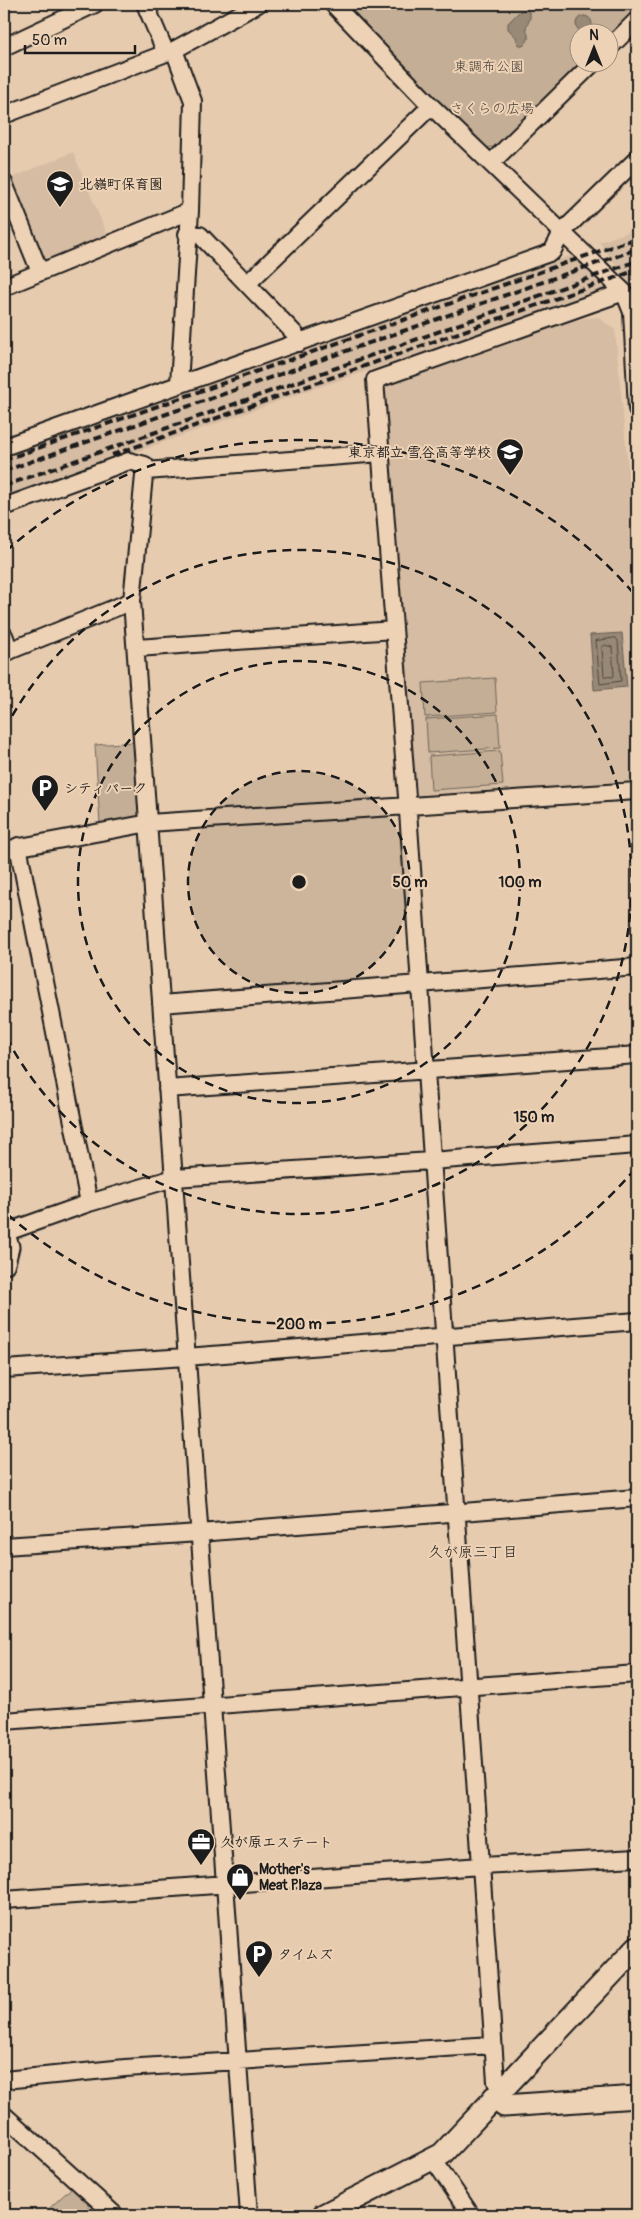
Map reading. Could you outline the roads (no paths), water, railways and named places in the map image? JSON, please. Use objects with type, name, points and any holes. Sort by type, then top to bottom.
[{"type":"street","points":[[4,47],[95,4]]},
{"type":"street","points":[[145,4],[193,101],[190,211],[178,384]]},
{"type":"street","points":[[4,115],[170,52],[258,4]]},
{"type":"street","points":[[333,4],[430,106],[624,292],[635,315],[637,409]]},
{"type":"street","points":[[618,38],[637,20]]},
{"type":"street","points":[[491,163],[584,72]]},
{"type":"street","points":[[247,284],[430,106]]},
{"type":"street","points":[[4,447],[552,252],[562,232],[637,159]]},
{"type":"street","points":[[4,182],[40,272]]},
{"type":"street","points":[[4,287],[190,211]]},
{"type":"street","points":[[187,234],[200,235],[295,334],[299,343]]},
{"type":"street","points":[[624,292],[376,380],[408,807],[496,2082],[498,2093],[504,2106],[637,2097]]},
{"type":"street","points":[[146,471],[381,453]]},
{"type":"street","points":[[4,507],[129,461],[145,465],[146,471],[132,601],[150,823],[186,1358],[249,2215]]},
{"type":"street","points":[[4,635],[7,652],[132,601]]},
{"type":"street","points":[[137,648],[394,630]]},
{"type":"street","points":[[89,1204],[11,848],[150,823],[637,791]]},
{"type":"street","points":[[161,1004],[637,967]]},
{"type":"street","points":[[167,1089],[637,1055]]},
{"type":"street","points":[[4,1263],[8,1247],[4,1234],[89,1204],[174,1178],[637,1145]]},
{"type":"street","points":[[4,1369],[186,1358],[637,1322]]},
{"type":"street","points":[[4,1546],[199,1533],[637,1498]]},
{"type":"street","points":[[4,1721],[469,1688],[637,1674]]},
{"type":"street","points":[[4,1900],[481,1866],[637,1858]]},
{"type":"street","points":[[323,2215],[442,2154],[637,1947]]},
{"type":"street","points":[[4,2080],[125,2068],[494,2045]]},
{"type":"street","points":[[4,2115],[115,2215]]},
{"type":"street","points":[[433,2160],[471,2215]]},
{"type":"water","points":[[526,10],[530,13],[530,19],[526,27],[528,39],[523,46],[518,44],[516,37],[508,29],[508,23],[520,11]]},
{"type":"water","points":[[581,16],[587,16],[592,21],[576,22]]},
{"type":"water","points":[[622,633],[627,687],[594,690],[590,635]]},
{"type":"railway","points":[[4,460],[637,238]]},
{"type":"railway","points":[[4,471],[637,249]]},
{"type":"railway","points":[[4,486],[637,261]]},
{"type":"railway","points":[[112,455],[637,270]]},
{"type":"place","name":"北嶺町保育園","points":[[60,208]]},
{"type":"place","name":"東京都立 雪谷高等学校","points":[[510,476]]},
{"type":"place","name":"シティパーク","points":[[45,812]]},
{"type":"place","name":"久が原エステート","points":[[201,1866]]},
{"type":"place","name":"Mother's Meat Plaza","points":[[240,1901]]},
{"type":"place","name":"タイムズ","points":[[259,1978]]},
{"type":"district","name":"久が原三丁目","points":[[473,1552]]},
{"type":"park label","name":"東調布公園","points":[[489,66]]},
{"type":"park label","name":"さくらの広場","points":[[492,108]]}]
